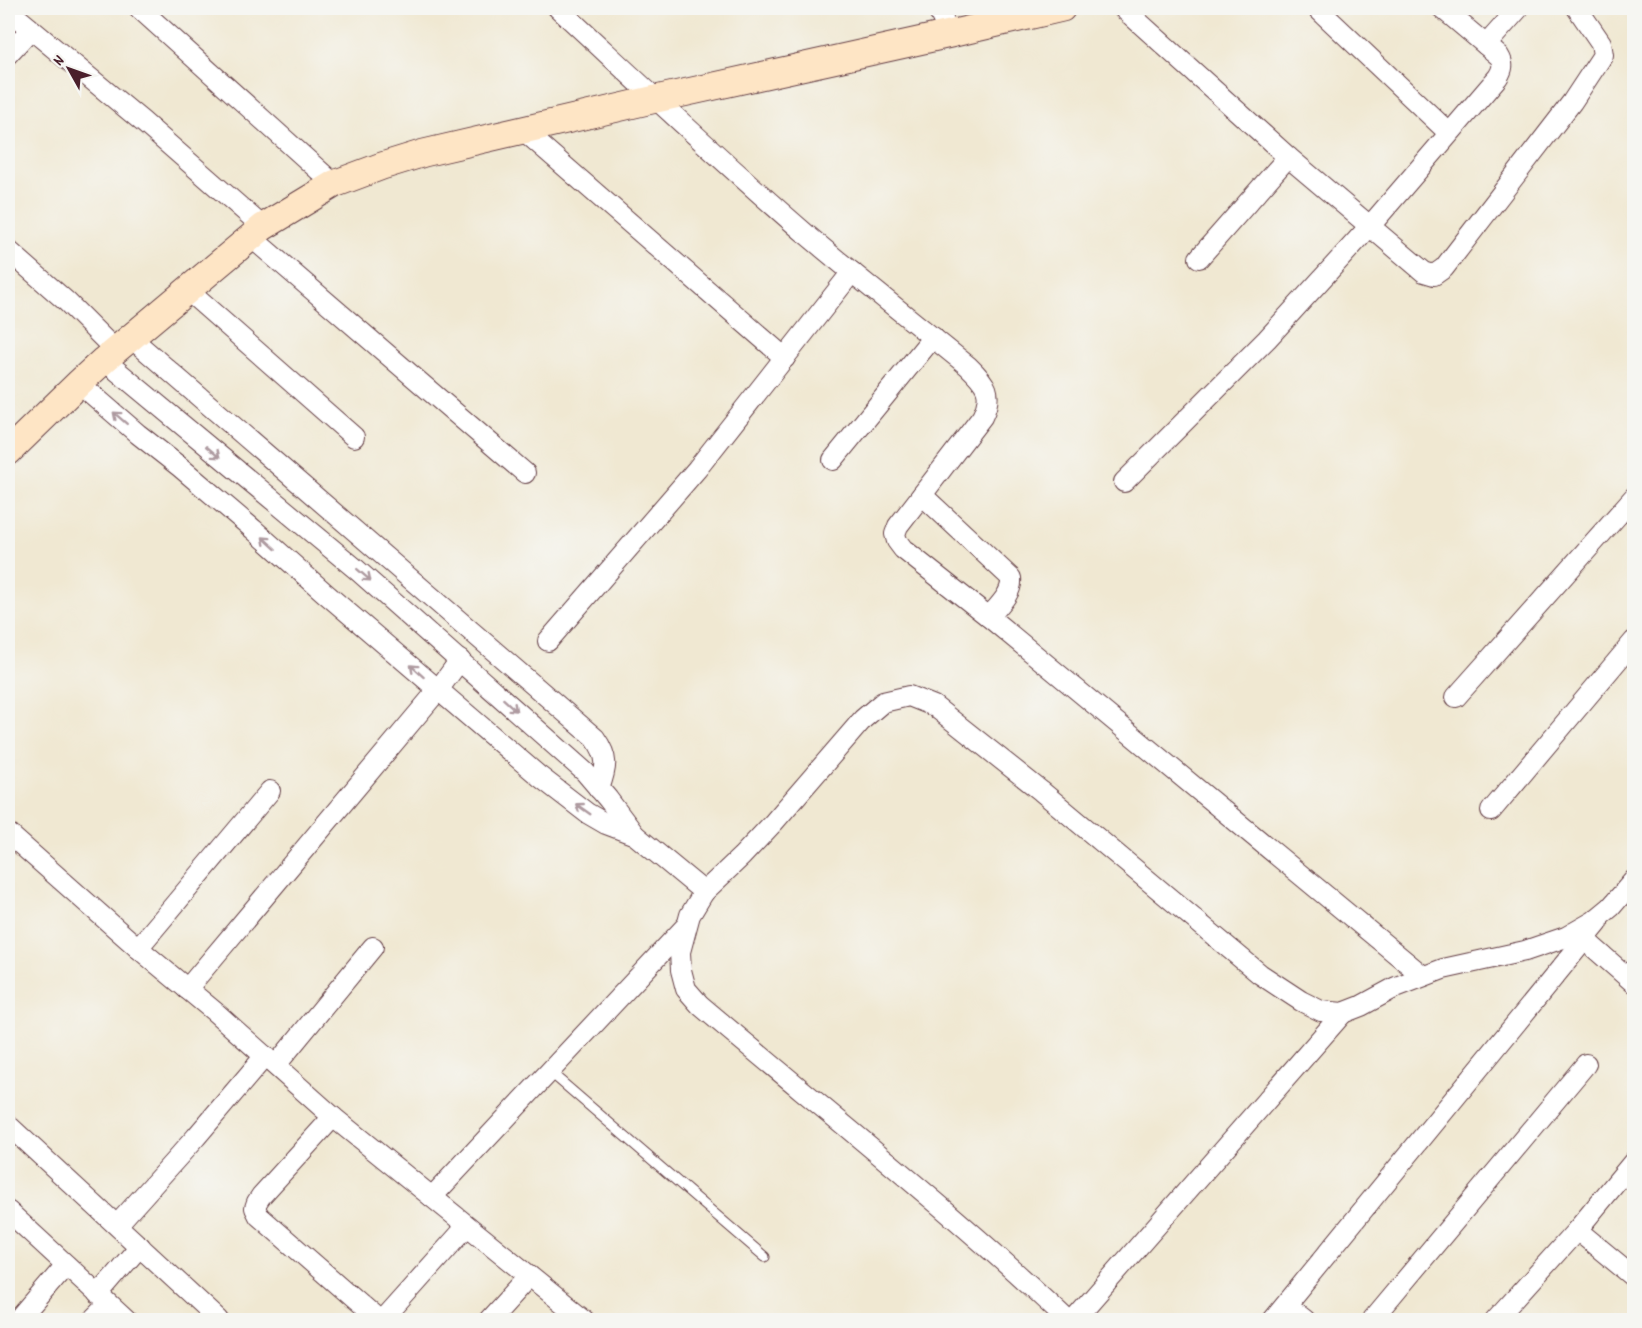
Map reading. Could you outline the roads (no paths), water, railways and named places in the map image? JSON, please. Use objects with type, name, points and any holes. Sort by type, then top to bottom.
[{"type":"street","points":[[139,8],[334,184]]},
{"type":"street","points":[[558,8],[777,208],[981,379],[987,393],[988,405],[982,417],[898,526],[895,534],[903,549],[989,617],[1423,976]]},
{"type":"street","points":[[937,8],[951,34]]},
{"type":"street","points":[[8,452],[116,349],[257,232],[334,184],[424,153],[1062,8]]},
{"type":"street","points":[[1123,8],[1288,157],[1424,272],[1434,275],[1444,268],[1572,102],[1603,55],[1601,43],[1577,8]]},
{"type":"street","points":[[1317,8],[1449,133]]},
{"type":"street","points":[[1124,482],[1267,339],[1370,226],[1498,77],[1503,61],[1499,56],[1442,8]]},
{"type":"street","points":[[1486,45],[1519,8]]},
{"type":"street","points":[[8,10],[143,122],[257,232],[525,473]]},
{"type":"street","points":[[8,54],[31,29]]},
{"type":"street","points":[[522,130],[785,358]]},
{"type":"street","points":[[1199,258],[1288,157]]},
{"type":"street","points":[[8,250],[116,349],[184,428],[356,569],[460,660],[585,772],[635,835],[704,892]]},
{"type":"street","points":[[548,641],[697,469],[852,272]]},
{"type":"street","points":[[187,290],[354,437]]},
{"type":"street","points":[[833,460],[933,337]]},
{"type":"street","points":[[116,349],[205,402],[596,738],[603,749],[606,760],[605,772],[599,789]]},
{"type":"street","points":[[79,382],[539,776],[587,813],[606,824],[635,835]]},
{"type":"street","points":[[184,428],[205,402]]},
{"type":"street","points":[[922,495],[1011,578],[1009,592],[989,617]]},
{"type":"street","points":[[1456,697],[1635,497]]},
{"type":"street","points":[[1491,811],[1635,641]]},
{"type":"street","points":[[187,989],[438,690],[460,660]]},
{"type":"street","points":[[1067,1320],[957,1221],[700,1005],[686,989],[681,970],[680,952],[690,915],[704,892],[774,822],[863,719],[884,702],[909,696],[934,705],[1260,974],[1301,1001],[1321,1011],[1343,1013],[1396,987],[1443,969],[1525,951],[1557,941],[1594,921],[1611,907]]},
{"type":"street","points":[[138,948],[270,791]]},
{"type":"street","points":[[8,832],[333,1117],[584,1320]]},
{"type":"street","points":[[1304,1320],[1280,1313],[1635,880]]},
{"type":"street","points":[[432,1197],[686,926]]},
{"type":"street","points":[[1586,940],[1635,983]]},
{"type":"street","points":[[117,1225],[196,1137],[271,1061],[373,947]]},
{"type":"street","points":[[1074,1320],[1343,1013]]},
{"type":"street","points":[[1372,1320],[1586,1064]]},
{"type":"street","points":[[333,1117],[261,1196],[255,1208],[259,1216],[378,1320]]},
{"type":"street","points":[[8,1125],[219,1320]]},
{"type":"street","points":[[1502,1318],[1635,1161]]},
{"type":"street","points":[[8,1211],[126,1320]]},
{"type":"street","points":[[383,1320],[467,1226]]},
{"type":"street","points":[[1576,1230],[1635,1276]]},
{"type":"street","points":[[94,1320],[104,1300],[140,1246]]},
{"type":"street","points":[[19,1320],[66,1265]]},
{"type":"street","points":[[489,1320],[529,1276]]},
{"type":"lane","points":[[549,1071],[765,1257]]}]
